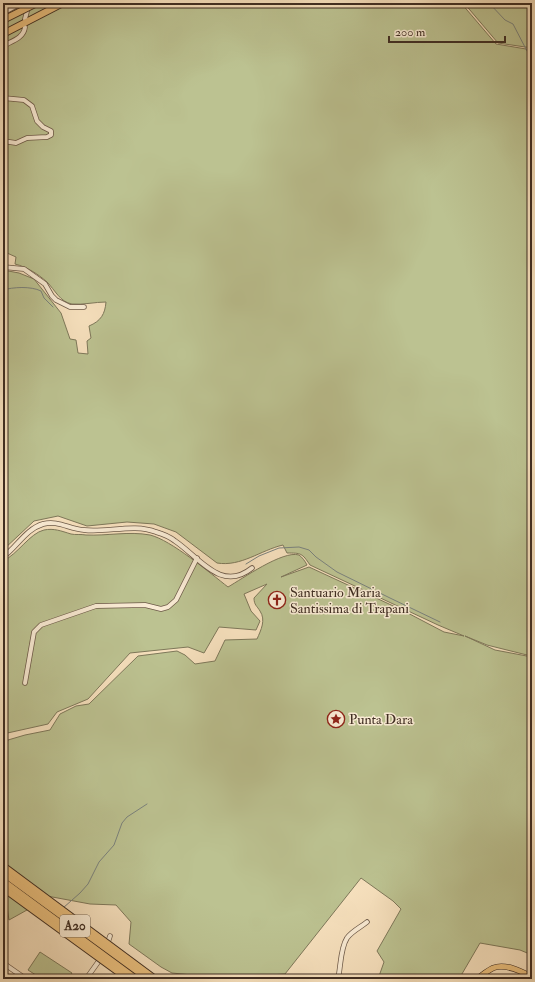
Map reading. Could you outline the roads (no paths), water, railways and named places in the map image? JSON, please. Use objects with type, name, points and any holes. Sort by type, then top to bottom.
[{"type":"highway","points":[[3,20],[37,3]]},
{"type":"highway","points":[[5,33],[63,3]]},
{"type":"highway","points":[[3,866],[155,979]]},
{"type":"highway","name":"A20","points":[[3,873],[148,979]]},
{"type":"highway","name":"A20","points":[[3,881],[136,979]]},
{"type":"highway","points":[[3,888],[128,979]]},
{"type":"main road","points":[[532,183],[532,192]]},
{"type":"main road","points":[[477,979],[490,970],[498,967],[512,968],[532,977]]},
{"type":"street","points":[[3,13],[21,3]]},
{"type":"street","points":[[25,19],[29,3]]},
{"type":"street","points":[[3,46],[24,34],[25,27]]},
{"type":"street","points":[[3,98],[24,100],[33,108],[37,121],[52,133],[47,137],[27,138],[16,143],[3,141]]},
{"type":"street","points":[[3,267],[24,269],[45,284],[56,300],[70,307],[84,307]]},
{"type":"street","points":[[3,555],[30,529],[40,523],[53,521],[84,529],[152,528],[176,540],[197,558],[222,574],[234,574],[252,568]]},
{"type":"street","points":[[25,683],[34,632],[40,625],[96,606],[145,605],[162,609],[168,607],[176,600],[197,558]]},
{"type":"street","points":[[338,979],[344,946],[347,938],[367,922]]},
{"type":"street","points":[[86,979],[105,952],[110,936]]},
{"type":"street","points":[[3,963],[26,979]]},
{"type":"waterway","points":[[489,3],[505,20],[513,24],[527,51],[532,57]]},
{"type":"waterway","points":[[3,290],[12,288],[37,289],[41,291],[44,298],[53,307]]},
{"type":"waterway","points":[[246,564],[259,556],[279,548],[299,547],[309,550],[337,572],[440,622]]},
{"type":"waterway","points":[[63,908],[88,884],[99,862],[114,845],[122,823],[127,817],[147,804]]},
{"type":"place","name":"Santuario Maria Santissima di Trapani","points":[[277,600]]},
{"type":"place","name":"Punta Dara","points":[[336,719]]}]
